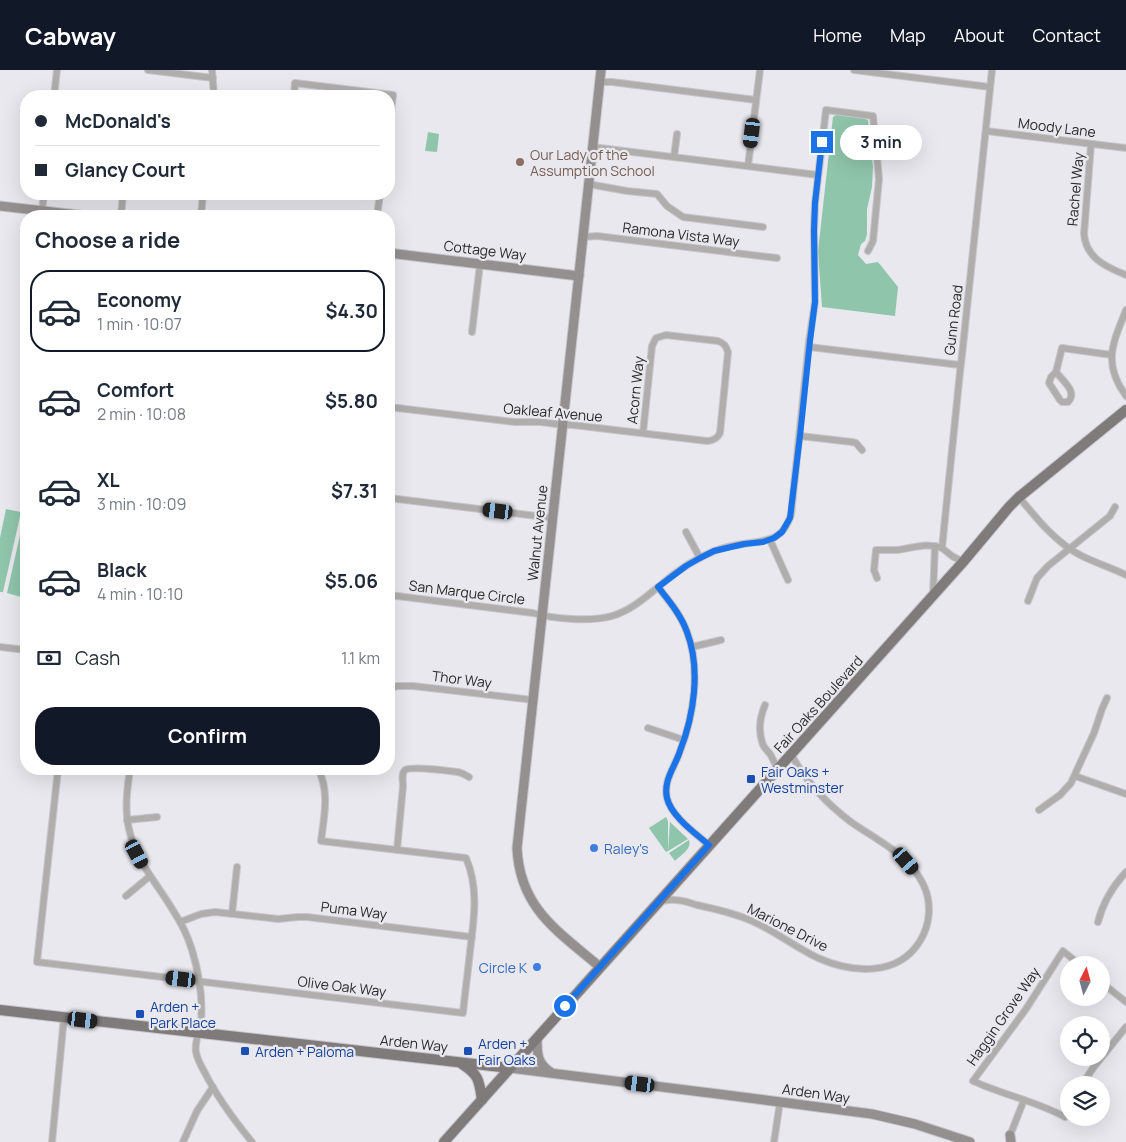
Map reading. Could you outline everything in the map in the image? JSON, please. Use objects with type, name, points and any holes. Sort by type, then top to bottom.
[{"type":"main road","name":"Walnut Avenue","points":[[600,967],[556,929],[542,915],[530,898],[520,874],[518,842],[601,70]]},
{"type":"main road","points":[[0,206],[34,210]]},
{"type":"main road","name":"Cottage Way","points":[[395,254],[579,276]]},
{"type":"main road","name":"Fair Oaks Boulevard","points":[[444,1142],[933,596],[1009,507],[1126,410]]},
{"type":"main road","name":"Arden Way","points":[[0,1010],[510,1068],[872,1114],[970,1142]]},
{"type":"main road","points":[[537,1038],[537,1053],[542,1065],[555,1074]]},
{"type":"main road","points":[[459,1062],[476,1076],[480,1083],[482,1100]]},
{"type":"street","points":[[55,90],[57,70]]},
{"type":"street","points":[[148,70],[213,78]]},
{"type":"street","points":[[212,70],[214,90]]},
{"type":"street","points":[[748,166],[760,70]]},
{"type":"street","points":[[854,70],[990,88]]},
{"type":"street","name":"Gunn Road","points":[[933,596],[992,70]]},
{"type":"street","points":[[294,90],[295,82],[355,90]]},
{"type":"street","points":[[599,82],[756,100]]},
{"type":"street","points":[[788,580],[770,540],[782,532],[788,524],[791,515],[815,302],[814,230],[818,174],[826,110],[873,116],[879,178],[872,241],[868,251]]},
{"type":"street","name":"Moody Lane","points":[[986,131],[1126,148]]},
{"type":"street","points":[[674,157],[676,134]]},
{"type":"street","name":"Rachel Way","points":[[1091,144],[1084,234],[1085,243],[1088,251],[1098,260],[1126,275]]},
{"type":"street","points":[[592,147],[818,174]]},
{"type":"street","points":[[588,184],[657,194],[667,206],[683,216],[763,227]]},
{"type":"street","name":"Ramona Vista Way","points":[[583,237],[597,236],[776,258]]},
{"type":"street","points":[[472,332],[480,264]]},
{"type":"street","points":[[1126,310],[1114,340],[1112,356],[1116,380],[1126,396]]},
{"type":"street","name":"Acorn Way","points":[[643,433],[653,343],[656,338],[666,335],[718,341],[727,348],[720,433],[715,439]]},
{"type":"street","points":[[809,347],[960,365]]},
{"type":"street","points":[[1056,372],[1071,391],[1071,399],[1068,402],[1060,400],[1050,383],[1051,377],[1056,372],[1062,348],[1112,356]]},
{"type":"street","name":"Oakleaf Avenue","points":[[395,408],[515,422],[573,425],[707,441],[715,439]]},
{"type":"street","points":[[800,436],[852,442],[860,446],[862,450]]},
{"type":"street","points":[[1019,497],[1040,522],[1070,548],[1082,556],[1126,575]]},
{"type":"street","points":[[395,499],[553,518]]},
{"type":"street","points":[[1028,601],[1034,586],[1048,566],[1110,516],[1115,506]]},
{"type":"street","points":[[686,532],[700,558]]},
{"type":"street","name":"San Marque Circle","points":[[395,596],[542,615],[583,619],[603,618],[628,609],[686,566],[700,558],[729,547],[770,540]]},
{"type":"street","points":[[877,578],[874,570],[876,550],[897,550],[932,545],[939,547],[963,562]]},
{"type":"street","points":[[658,587],[683,622],[692,647],[694,670],[692,707],[680,753],[667,780],[667,798],[675,815],[709,845]]},
{"type":"street","points":[[692,647],[721,640]]},
{"type":"street","points":[[0,647],[20,649]]},
{"type":"street","name":"Thor Way","points":[[395,687],[413,686],[533,700]]},
{"type":"street","points":[[1039,810],[1066,789],[1075,776],[1107,698]]},
{"type":"street","points":[[765,705],[761,718],[760,733],[762,743],[778,769]]},
{"type":"street","points":[[648,728],[684,740]]},
{"type":"street","name":"Marione Drive","points":[[659,901],[674,899],[736,914],[767,928],[818,957],[844,966],[879,969],[903,960],[914,950],[927,927],[929,912],[926,892],[919,877],[899,854],[851,822],[830,803],[809,781],[791,754]]},
{"type":"street","points":[[397,850],[403,772],[411,768],[426,769],[456,772],[469,777]]},
{"type":"street","name":"Olive Oak Way","points":[[57,775],[37,962],[463,1013],[475,910],[471,874],[466,858],[321,841],[326,797],[324,781],[321,775]]},
{"type":"street","points":[[129,775],[127,820],[134,848],[142,864],[180,922],[192,951],[199,982],[201,1004],[201,1023],[196,1051],[198,1060],[226,1108],[252,1142]]},
{"type":"street","points":[[1075,776],[1126,794]]},
{"type":"street","points":[[127,820],[157,817]]},
{"type":"street","points":[[232,914],[237,867]]},
{"type":"street","points":[[1098,922],[1104,903],[1113,887],[1123,880],[1126,872]]},
{"type":"street","points":[[126,896],[150,876]]},
{"type":"street","name":"Puma Way","points":[[180,922],[201,914],[215,912],[278,919],[307,917],[472,937]]},
{"type":"street","name":"Haggin Grove Way","points":[[1060,1115],[973,1081],[1026,1009],[1063,951],[1069,956]]},
{"type":"street","points":[[1110,989],[1126,1002]]},
{"type":"street","points":[[52,1142],[64,1017]]},
{"type":"street","points":[[1088,1076],[1126,1027]]},
{"type":"street","points":[[183,1142],[197,1111],[213,1087]]},
{"type":"street","points":[[1010,1140],[1024,1100]]},
{"type":"street","points":[[774,1142],[780,1102]]},
{"type":"green space","points":[[843,114],[868,120],[873,167],[872,187],[867,209],[867,234],[865,241],[861,244],[858,255],[866,264],[878,262],[898,287],[895,316],[822,307],[818,251],[833,117]]},
{"type":"green space","points":[[428,132],[439,134],[437,152],[425,151]]},
{"type":"green space","points":[[6,509],[20,512],[3,592],[0,592],[0,538]]},
{"type":"green space","points":[[20,535],[20,597],[7,593]]},
{"type":"green space","points":[[666,817],[668,821],[668,851],[666,852],[649,828]]},
{"type":"green space","points":[[670,822],[688,839],[668,851]]},
{"type":"green space","points":[[689,840],[690,843],[687,849],[675,861],[669,853]]},
{"type":"place","name":"Our Lady of the Assumption School","points":[[520,162]]},
{"type":"place","name":"Fair Oaks + Westminster","points":[[751,779]]},
{"type":"place","name":"Raley's","points":[[594,848]]},
{"type":"place","name":"Circle K","points":[[537,967]]},
{"type":"place","name":"Arden + Park Place","points":[[140,1014]]},
{"type":"place","name":"Arden + Paloma","points":[[245,1051]]},
{"type":"place","name":"Arden + Fair Oaks","points":[[468,1051]]},
{"type":"route","points":[[565,1006],[709,845],[675,815],[667,798],[668,776],[680,753],[688,728],[694,685],[694,657],[683,622],[658,587],[686,566],[714,551],[770,540],[782,532],[788,524],[791,515],[815,302],[815,203],[822,142]]}]
